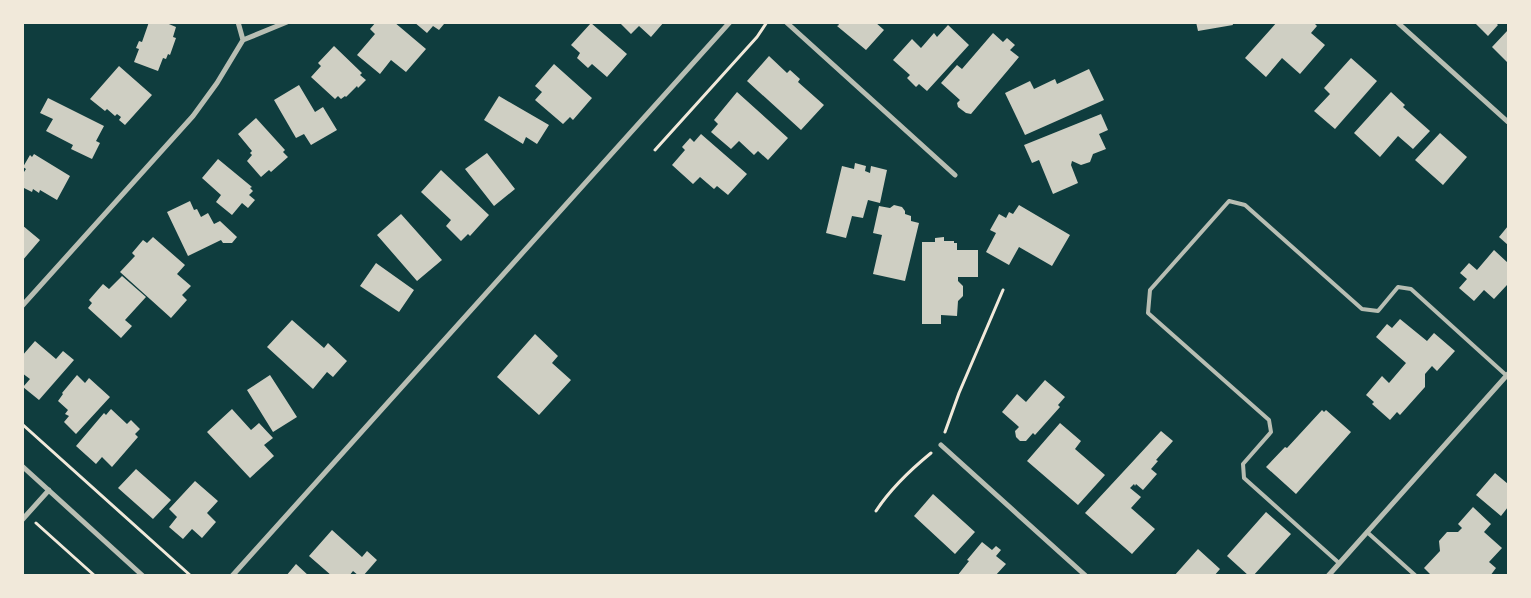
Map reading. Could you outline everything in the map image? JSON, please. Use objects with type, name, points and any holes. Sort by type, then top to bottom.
[{"type":"street","points":[[238,22],[243,40]]},
{"type":"street","points":[[22,306],[193,116],[217,83],[243,40],[287,22]]},
{"type":"street","points":[[232,576],[730,22]]},
{"type":"street","points":[[786,22],[955,176]]},
{"type":"street","points":[[1397,22],[1508,122]]},
{"type":"street","points":[[1328,576],[1508,375]]},
{"type":"street","points":[[941,445],[1086,576]]},
{"type":"street","points":[[22,466],[143,576]]},
{"type":"street","points":[[22,520],[49,490]]},
{"type":"lane","points":[[1340,563],[1244,478],[1243,464],[1271,432],[1270,420],[1148,313],[1150,290],[1228,201],[1245,205],[1362,309],[1378,311],[1398,287],[1411,289],[1508,375]]},
{"type":"lane","points":[[1367,532],[1416,576]]},
{"type":"path","points":[[655,150],[757,37],[767,22]]},
{"type":"path","points":[[948,422],[1003,290]]},
{"type":"path","points":[[22,424],[191,576]]},
{"type":"path","points":[[876,511],[884,498],[902,478],[941,445]]},
{"type":"path","points":[[27,515],[95,576]]},
{"type":"building","points":[[149,22],[164,22],[176,27],[173,37],[176,38],[170,55],[168,54],[166,59],[163,58],[158,71],[134,62],[139,49],[136,48],[139,41],[142,42]]},
{"type":"building","points":[[376,22],[394,22],[426,49],[406,72],[391,60],[380,74],[357,55],[375,34],[370,29]]},
{"type":"building","points":[[414,22],[442,22],[444,24],[439,30],[433,26],[427,33]]},
{"type":"building","points":[[619,22],[664,22],[651,37],[639,26],[631,34]]},
{"type":"building","points":[[837,22],[875,22],[884,30],[866,50],[837,26],[839,25]]},
{"type":"building","points":[[1196,22],[1232,22],[1233,25],[1198,31]]},
{"type":"building","points":[[1277,22],[1313,22],[1317,26],[1311,33],[1325,45],[1300,74],[1282,58],[1266,77],[1245,58]]},
{"type":"building","points":[[1474,22],[1495,22],[1498,25],[1488,36]]},
{"type":"building","points":[[591,23],[627,54],[607,77],[592,64],[588,68],[577,58],[580,53],[571,45]]},
{"type":"building","points":[[948,25],[969,45],[927,91],[919,84],[916,87],[907,78],[910,75],[893,60],[912,39],[921,48],[934,33],[937,37]]},
{"type":"building","points":[[1508,30],[1508,63],[1492,47]]},
{"type":"building","points":[[993,33],[1003,42],[1007,38],[1015,45],[1010,50],[1019,57],[971,114],[966,113],[958,107],[957,103],[960,100],[941,83],[957,65],[962,69]]},
{"type":"building","points":[[334,46],[362,73],[360,75],[366,80],[358,88],[357,86],[346,97],[341,99],[338,96],[335,99],[311,77],[321,66],[318,63]]},
{"type":"building","points":[[769,56],[787,73],[790,70],[800,79],[798,82],[824,105],[801,130],[747,81]]},
{"type":"building","points":[[1351,58],[1377,81],[1335,129],[1314,111],[1330,94],[1324,88]]},
{"type":"building","points":[[554,64],[592,98],[573,120],[570,117],[563,124],[535,100],[542,92],[535,86]]},
{"type":"building","points":[[119,66],[152,95],[125,125],[119,120],[121,117],[117,114],[115,116],[107,109],[105,111],[90,99]]},
{"type":"building","points":[[1089,69],[1104,100],[1025,135],[1005,93],[1030,81],[1034,89],[1055,79],[1057,84]]},
{"type":"building","points":[[299,85],[315,112],[323,107],[337,130],[311,145],[304,134],[296,138],[274,100]]},
{"type":"building","points":[[737,92],[788,138],[768,160],[758,151],[754,155],[739,141],[731,149],[711,132],[718,124],[714,120]]},
{"type":"building","points":[[1391,92],[1405,105],[1403,107],[1430,131],[1413,149],[1398,136],[1380,157],[1354,133]]},
{"type":"building","points":[[499,96],[549,125],[537,144],[526,137],[523,144],[484,120]]},
{"type":"building","points":[[48,98],[104,126],[96,141],[100,143],[92,159],[71,149],[73,145],[46,131],[53,119],[40,113]]},
{"type":"building","points":[[1101,114],[1108,130],[1099,134],[1106,149],[1093,154],[1090,162],[1081,165],[1072,161],[1071,165],[1078,183],[1053,194],[1039,160],[1032,163],[1024,145]]},
{"type":"building","points":[[256,118],[285,150],[283,152],[288,157],[271,172],[269,170],[261,177],[247,161],[252,155],[250,153],[252,151],[238,134]]},
{"type":"building","points":[[1440,133],[1467,157],[1443,185],[1415,160]]},
{"type":"building","points":[[701,134],[747,174],[728,195],[717,186],[714,189],[700,177],[693,184],[672,165],[685,150],[682,147],[690,138],[694,142]]},
{"type":"building","points":[[487,153],[515,189],[494,206],[465,169]]},
{"type":"building","points":[[34,154],[70,176],[57,200],[40,190],[39,193],[33,189],[32,192],[22,187],[22,175],[26,169],[23,167],[30,155],[32,157]]},
{"type":"building","points":[[218,159],[252,187],[250,188],[253,191],[249,195],[255,200],[248,208],[242,203],[232,215],[216,202],[221,195],[202,178]]},
{"type":"building","points":[[855,163],[866,166],[865,171],[870,173],[871,166],[887,170],[880,203],[868,200],[863,218],[852,216],[846,238],[826,233],[842,166],[854,169]]},
{"type":"building","points":[[441,170],[489,215],[470,236],[468,234],[461,241],[446,226],[451,220],[421,192]]},
{"type":"building","points":[[190,201],[194,210],[197,209],[201,217],[208,213],[214,224],[220,221],[237,237],[232,243],[223,243],[221,240],[188,256],[167,212]]},
{"type":"building","points":[[894,205],[902,207],[905,214],[911,216],[911,221],[919,223],[905,281],[873,274],[882,235],[873,233],[879,206],[890,208]]},
{"type":"building","points":[[1019,205],[1070,235],[1052,266],[1019,247],[1009,265],[986,252],[996,233],[990,230],[999,214],[1006,218],[1009,212],[1013,214]]},
{"type":"building","points":[[401,214],[442,260],[417,281],[377,235]]},
{"type":"building","points":[[22,225],[40,240],[22,261]]},
{"type":"building","points":[[1508,226],[1508,245],[1499,237]]},
{"type":"building","points":[[153,237],[185,265],[177,274],[191,286],[182,295],[187,300],[171,318],[120,272],[135,256],[132,253],[143,240],[147,243]]},
{"type":"building","points":[[944,237],[944,241],[954,241],[954,243],[957,243],[957,250],[978,250],[978,277],[958,277],[958,281],[963,286],[963,296],[958,301],[957,316],[941,315],[941,324],[922,324],[922,242],[935,242],[935,238]]},
{"type":"building","points":[[1494,250],[1508,263],[1508,287],[1507,285],[1494,299],[1484,290],[1474,301],[1459,288],[1467,279],[1460,273],[1469,263],[1477,270]]},
{"type":"building","points":[[376,263],[414,290],[399,312],[360,286]]},
{"type":"building","points":[[122,276],[146,297],[125,320],[132,326],[121,338],[88,308],[92,303],[89,300],[103,284],[109,289]]},
{"type":"building","points":[[1400,319],[1427,341],[1434,333],[1455,351],[1437,371],[1432,366],[1425,374],[1425,387],[1400,415],[1397,412],[1390,420],[1372,404],[1374,402],[1366,395],[1382,376],[1389,383],[1406,363],[1376,337],[1387,324],[1392,328]]},
{"type":"building","points":[[292,320],[324,348],[328,343],[347,361],[333,377],[327,372],[313,389],[267,347]]},
{"type":"building","points":[[535,334],[558,356],[552,363],[571,380],[539,415],[497,377]]},
{"type":"building","points":[[35,341],[56,359],[63,351],[74,360],[39,400],[23,387],[30,379],[22,373],[22,356]]},
{"type":"building","points":[[77,375],[85,383],[89,378],[110,397],[76,434],[64,422],[69,416],[65,414],[68,410],[58,401]]},
{"type":"building","points":[[270,375],[297,417],[273,432],[247,390]]},
{"type":"building","points":[[1045,380],[1065,397],[1058,405],[1060,407],[1035,435],[1033,433],[1026,441],[1020,441],[1016,437],[1015,431],[1019,427],[1002,412],[1017,394],[1026,402]]},
{"type":"building","points":[[111,409],[127,424],[131,420],[140,429],[135,434],[138,437],[112,467],[102,457],[96,464],[76,446],[104,413],[106,415]]},
{"type":"building","points":[[232,409],[251,430],[259,423],[273,438],[264,445],[274,456],[250,478],[207,432]]},
{"type":"building","points":[[1322,410],[1324,412],[1326,410],[1351,432],[1296,494],[1266,467],[1285,447],[1287,448]]},
{"type":"building","points":[[1060,423],[1081,441],[1075,449],[1105,475],[1078,505],[1027,461]]},
{"type":"building","points":[[1161,431],[1173,441],[1156,460],[1158,461],[1151,469],[1157,474],[1143,490],[1136,484],[1130,488],[1141,497],[1131,508],[1155,529],[1132,554],[1085,513]]},
{"type":"building","points":[[136,469],[171,500],[153,519],[118,488]]},
{"type":"building","points":[[1495,473],[1508,484],[1508,507],[1501,516],[1476,495]]},
{"type":"building","points":[[195,481],[218,501],[207,513],[216,522],[202,538],[192,529],[183,539],[169,527],[177,517],[169,509]]},
{"type":"building","points":[[933,494],[975,532],[955,554],[914,516]]},
{"type":"building","points":[[1473,507],[1491,524],[1484,532],[1502,548],[1489,562],[1496,568],[1490,576],[1432,576],[1424,568],[1440,551],[1439,541],[1447,532],[1458,532],[1462,528],[1458,524]]},
{"type":"building","points":[[1266,512],[1291,534],[1253,576],[1249,576],[1227,556]]},
{"type":"building","points":[[332,530],[362,557],[367,551],[377,560],[363,576],[359,576],[353,571],[349,576],[332,576],[309,556]]},
{"type":"building","points":[[982,542],[992,550],[996,546],[1001,550],[996,556],[1006,564],[995,576],[957,576],[969,561],[967,560]]},
{"type":"building","points":[[1198,549],[1220,569],[1214,576],[1174,576]]},
{"type":"building","points":[[296,564],[309,576],[286,576]]}]
